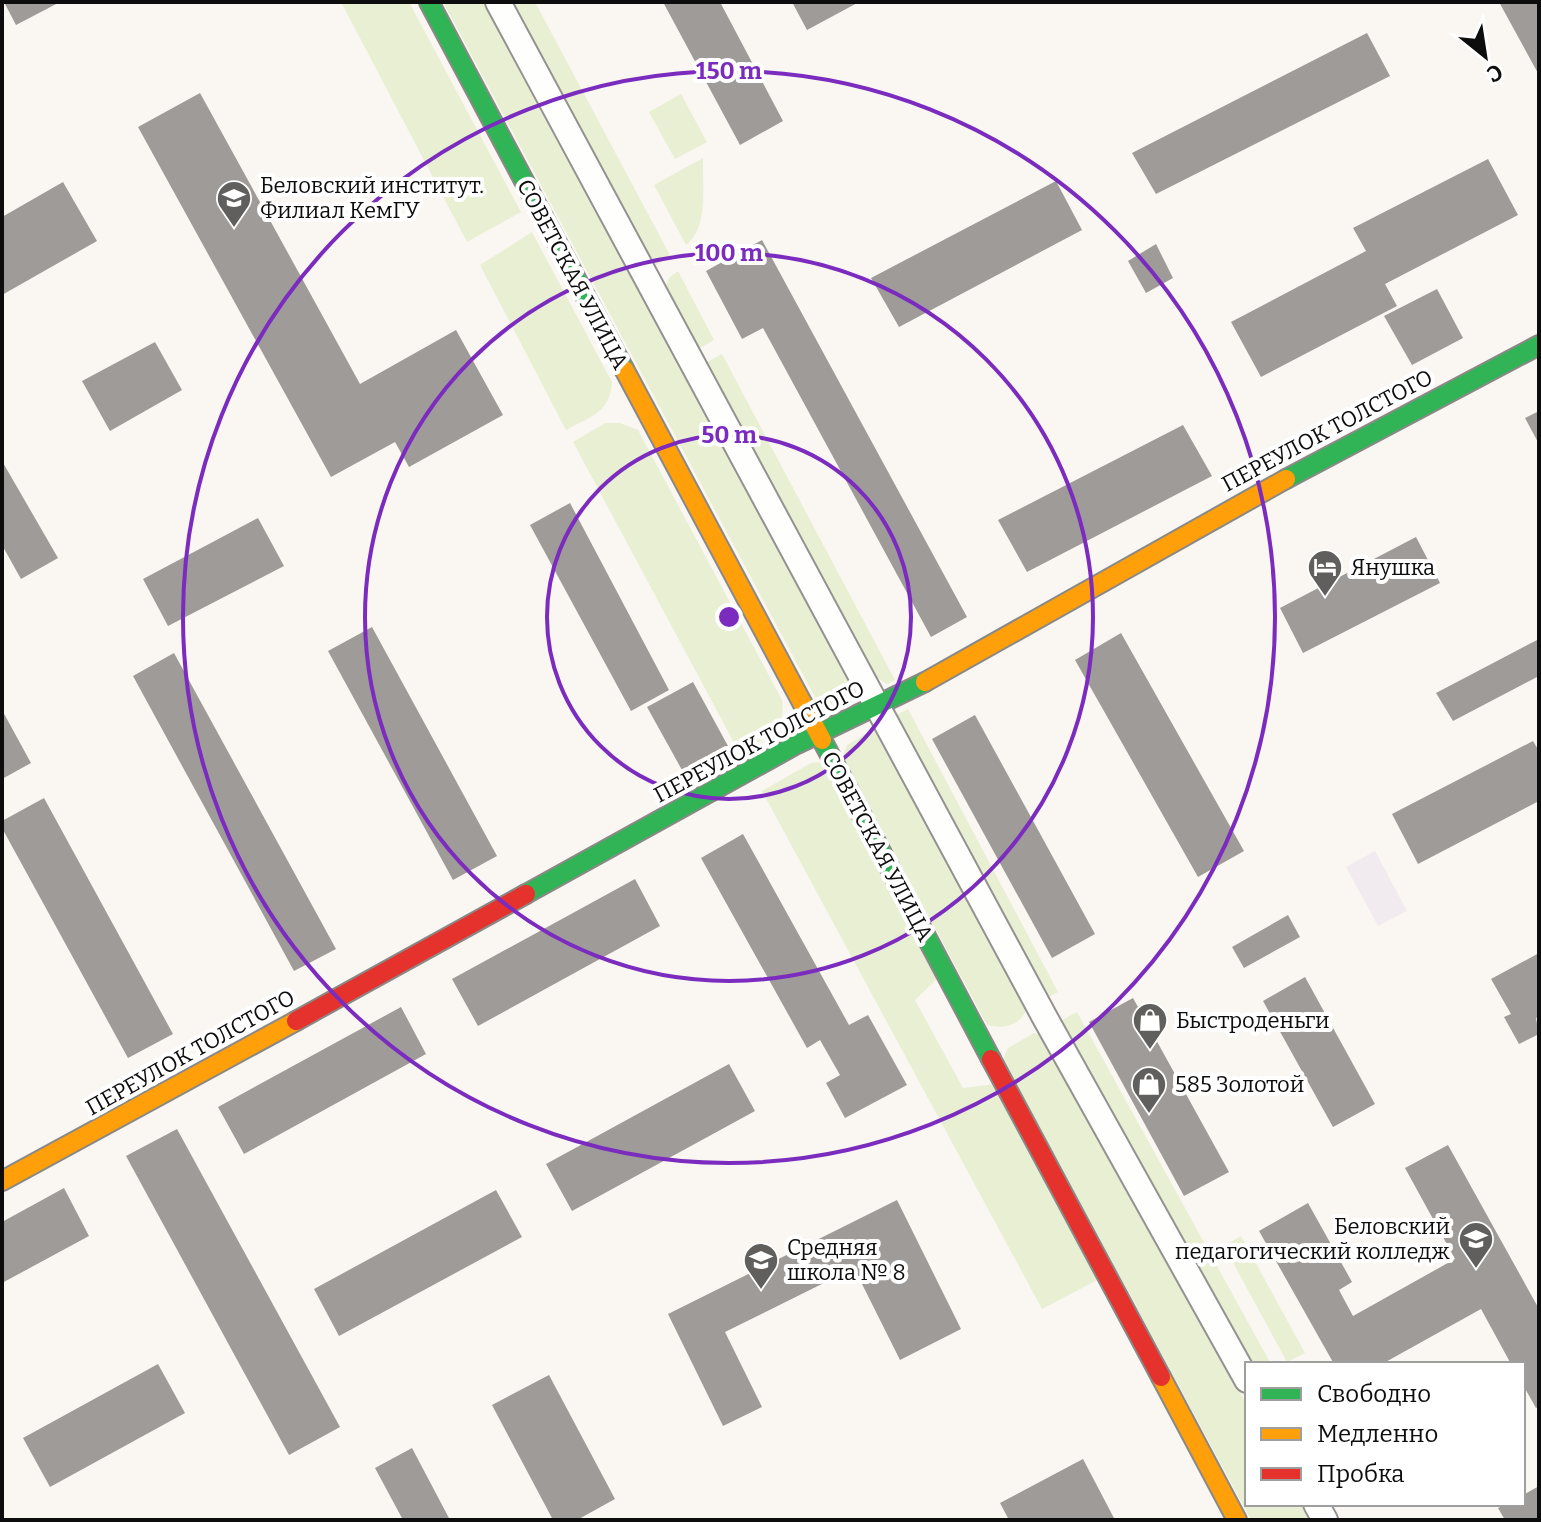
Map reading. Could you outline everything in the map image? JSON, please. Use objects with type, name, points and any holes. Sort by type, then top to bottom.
[{"type":"street","name":"СОВЕТСКАЯ УЛИЦА","points":[[429,2],[1237,1520]]},
{"type":"street","points":[[498,2],[879,704],[1044,1016],[1245,1376]]},
{"type":"street","name":"ПЕРЕУЛОК ТОЛСТОГО","points":[[2,1181],[819,735],[907,692],[1252,497],[1539,345]]},
{"type":"shaded area","points":[[1375,851],[1407,911],[1378,926],[1346,867]]},
{"type":"green space","points":[[341,2],[409,2],[521,212],[467,242]]},
{"type":"green space","points":[[443,2],[487,2],[862,697],[837,711],[826,708],[816,699]]},
{"type":"green space","points":[[506,2],[535,2],[671,257],[651,268]]},
{"type":"green space","points":[[681,94],[707,142],[675,159],[649,112]]},
{"type":"green space","points":[[703,158],[701,217],[698,228],[686,245],[654,185]]},
{"type":"green space","points":[[532,232],[612,382],[603,407],[566,430],[480,265]]},
{"type":"green space","points":[[678,271],[714,340],[695,351],[665,289],[669,278]]},
{"type":"green space","points":[[722,354],[895,680],[887,684],[871,674],[703,364]]},
{"type":"green space","points":[[605,423],[620,423],[638,430],[782,700],[778,728],[739,752],[573,442]]},
{"type":"green space","points":[[908,709],[1058,992],[1043,1000],[893,717]]},
{"type":"green space","points":[[874,729],[885,733],[1029,1003],[1023,1016],[1014,1024],[1002,1027],[987,1025],[843,756],[847,745]]},
{"type":"green space","points":[[823,762],[939,977],[915,1000],[963,1088],[996,1084],[1101,1278],[1042,1309],[762,791],[811,763]]},
{"type":"green space","points":[[1077,1012],[1270,1362],[1250,1362],[1062,1020]]},
{"type":"green space","points":[[1034,1033],[1045,1036],[1245,1401],[1245,1506],[1302,1506],[1309,1520],[1251,1520],[1003,1059],[1008,1048]]},
{"type":"green space","points":[[1241,1236],[1305,1353],[1287,1362],[1224,1246]]},
{"type":"building","points":[[4,2],[60,2],[16,25]]},
{"type":"building","points":[[663,2],[720,2],[783,121],[740,145]]},
{"type":"building","points":[[792,2],[859,2],[807,30]]},
{"type":"building","points":[[1499,2],[1539,2],[1539,75]]},
{"type":"building","points":[[1367,33],[1390,76],[1156,194],[1132,153]]},
{"type":"building","name":"Беловский институт. Филиал КемГУ","points":[[200,93],[360,384],[456,330],[503,415],[409,467],[395,442],[331,477],[138,127]]},
{"type":"building","points":[[1488,159],[1518,215],[1385,284],[1397,306],[1261,377],[1231,322],[1366,251],[1353,228]]},
{"type":"building","points":[[1056,181],[1082,230],[899,327],[871,278]]},
{"type":"building","points":[[63,182],[97,241],[2,295],[2,217]]},
{"type":"building","points":[[762,240],[967,617],[931,637],[763,328],[742,339],[706,271]]},
{"type":"building","points":[[1156,244],[1173,278],[1146,293],[1128,261]]},
{"type":"building","points":[[1437,289],[1463,338],[1412,365],[1384,316]]},
{"type":"building","points":[[155,342],[182,390],[110,431],[82,381]]},
{"type":"building","points":[[1539,411],[1539,444],[1525,418]]},
{"type":"building","points":[[1183,425],[1212,476],[1027,572],[998,520]]},
{"type":"building","points":[[2,461],[58,558],[21,579],[2,545]]},
{"type":"building","points":[[570,503],[669,690],[631,711],[530,525]]},
{"type":"building","points":[[258,518],[284,566],[168,626],[143,579]]},
{"type":"building","points":[[1416,537],[1440,583],[1303,653],[1280,608]]},
{"type":"building","points":[[372,627],[497,856],[453,880],[328,651]]},
{"type":"building","points":[[1121,633],[1244,851],[1198,877],[1075,660]]},
{"type":"building","points":[[1539,639],[1539,676],[1453,721],[1436,693]]},
{"type":"building","points":[[174,653],[336,949],[294,971],[133,676]]},
{"type":"building","points":[[693,682],[728,746],[682,770],[647,707]]},
{"type":"building","points":[[2,710],[31,763],[2,779]]},
{"type":"building","points":[[975,715],[1095,934],[1052,958],[932,739]]},
{"type":"building","points":[[1533,741],[1539,751],[1539,801],[1418,864],[1392,814]]},
{"type":"building","points":[[44,798],[173,1034],[128,1058],[2,828],[2,821]]},
{"type":"building","points":[[743,834],[849,1025],[868,1015],[907,1085],[845,1118],[826,1083],[840,1075],[820,1040],[807,1048],[701,858]]},
{"type":"building","points":[[635,879],[660,926],[478,1026],[452,979]]},
{"type":"building","points":[[1288,915],[1300,937],[1244,968],[1232,947]]},
{"type":"building","points":[[1539,953],[1539,1017],[1536,1018],[1539,1034],[1519,1044],[1504,1017],[1511,1014],[1491,979]]},
{"type":"building","points":[[1305,977],[1375,1104],[1333,1127],[1263,1001]]},
{"type":"building","points":[[1133,998],[1229,1172],[1184,1196],[1089,1022]]},
{"type":"building","points":[[401,1007],[426,1054],[244,1154],[218,1107]]},
{"type":"building","points":[[729,1064],[755,1111],[572,1211],[546,1164]]},
{"type":"building","points":[[177,1129],[340,1427],[289,1455],[126,1156]]},
{"type":"building","name":"Беловский педагогический колледж","points":[[1448,1145],[1539,1309],[1539,1406],[1536,1408],[1525,1389],[1525,1362],[1510,1362],[1481,1309],[1386,1362],[1333,1362],[1259,1231],[1308,1203],[1352,1282],[1339,1290],[1353,1316],[1455,1259],[1405,1168]]},
{"type":"building","points":[[64,1188],[89,1236],[2,1283],[2,1222]]},
{"type":"building","points":[[496,1190],[522,1237],[339,1336],[314,1289]]},
{"type":"building","name":"Средняя школа № 8","points":[[897,1200],[961,1329],[900,1360],[854,1268],[725,1332],[762,1407],[723,1426],[668,1314]]},
{"type":"building","points":[[158,1364],[185,1413],[50,1487],[23,1438]]},
{"type":"building","points":[[549,1375],[615,1499],[577,1520],[553,1520],[492,1405]]},
{"type":"building","points":[[412,1448],[450,1520],[403,1520],[375,1468]]},
{"type":"building","points":[[1083,1459],[1115,1520],[1009,1520],[1000,1503]]},
{"type":"building","points":[[1539,1486],[1539,1520],[1505,1520],[1498,1508],[1525,1506],[1525,1494]]},
{"type":"traffic: fast","points":[[429,2],[624,369]]},
{"type":"traffic: fast","points":[[1286,479],[1539,345]]},
{"type":"traffic: fast","points":[[526,894],[797,744],[925,682]]},
{"type":"traffic: fast","points":[[822,740],[991,1059]]},
{"type":"traffic: slow","points":[[624,369],[822,740]]},
{"type":"traffic: slow","points":[[925,682],[1286,479]]},
{"type":"traffic: slow","points":[[2,1181],[296,1021]]},
{"type":"traffic: slow","points":[[1161,1377],[1237,1520]]},
{"type":"traffic: jam","points":[[296,1021],[526,894]]},
{"type":"traffic: jam","points":[[991,1059],[1161,1377]]},
{"type":"place","name":"Беловский институт. Филиал КемГУ","points":[[234,229]]},
{"type":"place","name":"Янушка","points":[[1325,598]]},
{"type":"place","name":"Быстроденьги","points":[[1150,1051]]},
{"type":"place","name":"585 Золотой","points":[[1149,1115]]},
{"type":"place","name":"Беловский педагогический колледж","points":[[1476,1270]]},
{"type":"place","name":"Средняя школа № 8","points":[[761,1291]]}]
